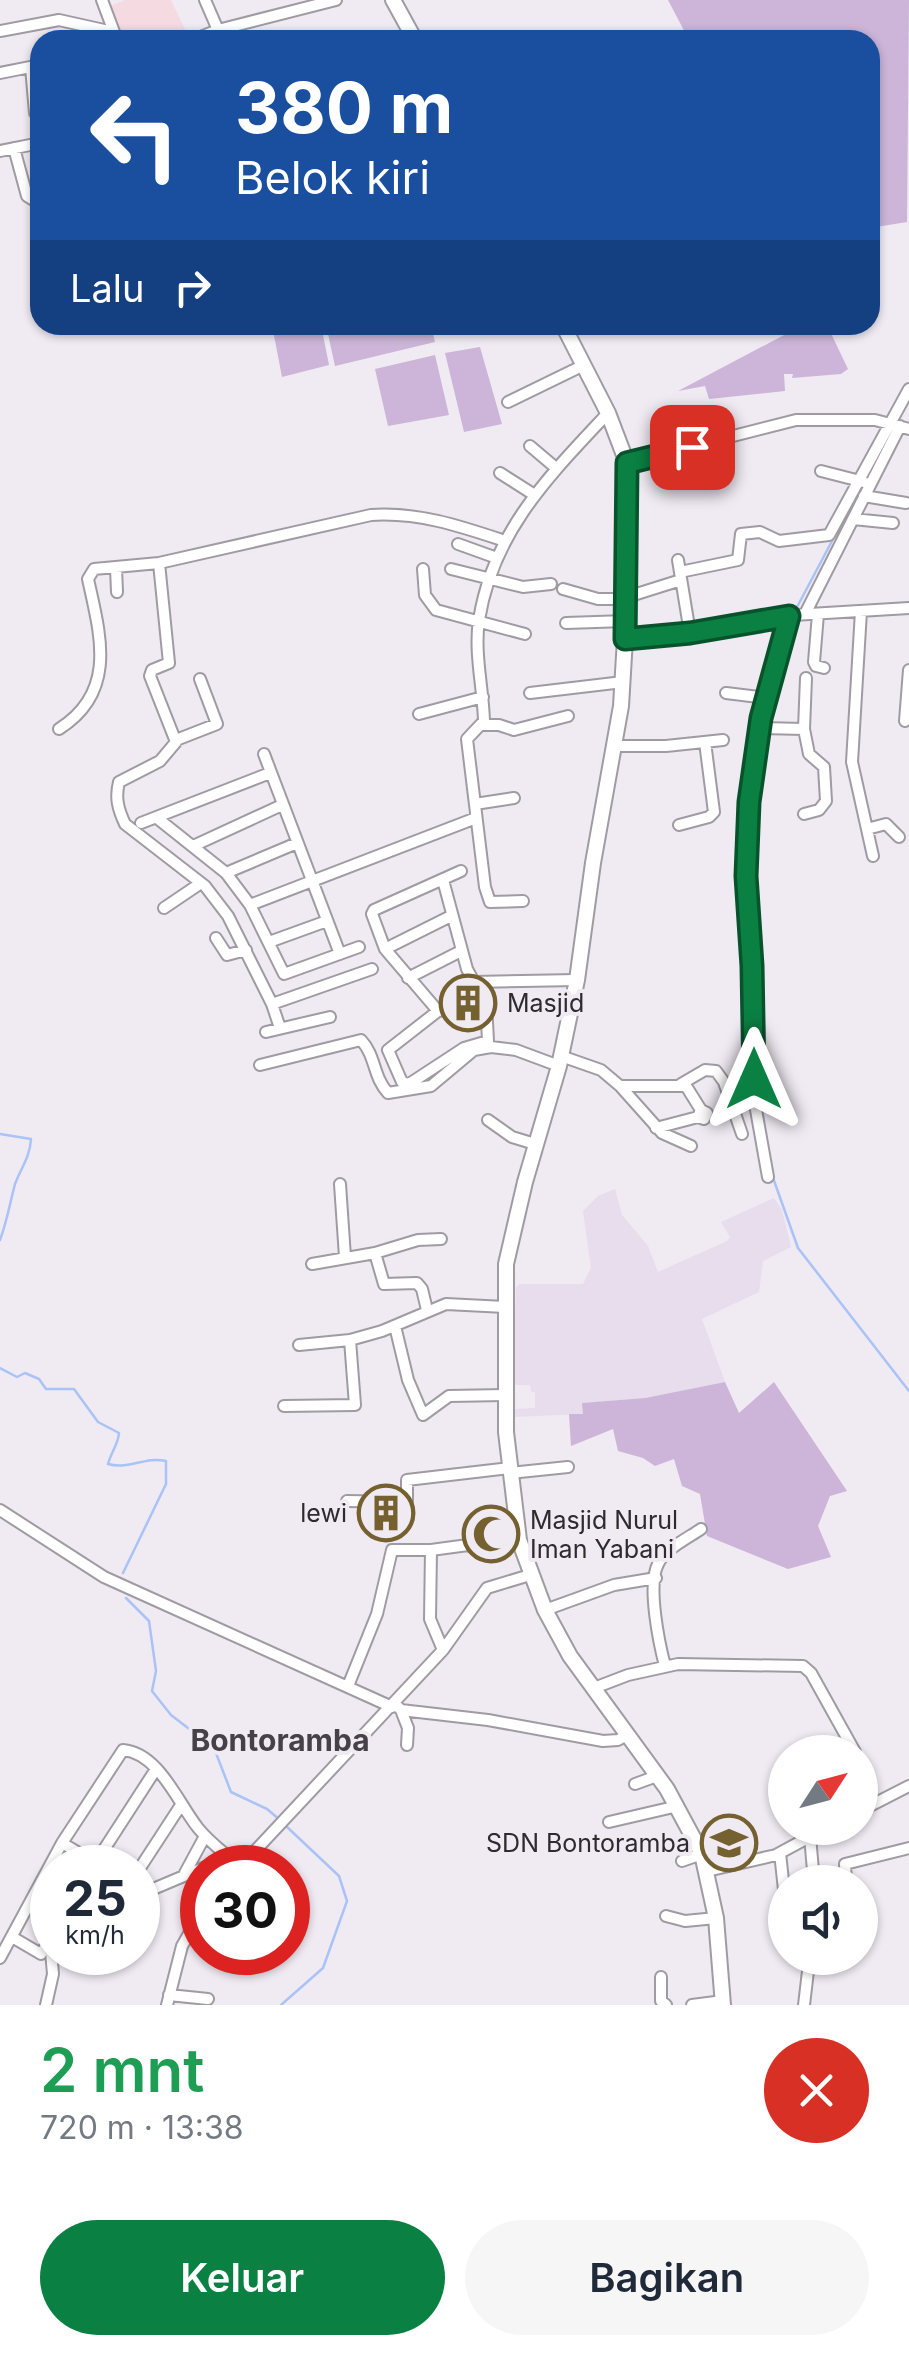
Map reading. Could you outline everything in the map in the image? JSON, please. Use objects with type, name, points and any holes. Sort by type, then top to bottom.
[{"type":"main road","points":[[393,0],[409,30]]},
{"type":"main road","points":[[569,335],[608,413],[627,463],[623,682],[577,980],[560,1061],[511,1239],[505,1306],[510,1471],[519,1540],[545,1610],[570,1656],[678,1806],[702,1854],[716,1918],[723,2003]]},
{"type":"street","points":[[102,0],[113,30]]},
{"type":"street","points":[[206,0],[218,30],[336,0]]},
{"type":"street","points":[[0,31],[59,20],[94,30]]},
{"type":"street","points":[[0,73],[30,67]]},
{"type":"street","points":[[0,151],[30,145]]},
{"type":"street","points":[[14,148],[30,198]]},
{"type":"street","points":[[508,402],[584,366]]},
{"type":"street","points":[[563,589],[598,599],[627,598],[680,571],[738,560],[741,534],[760,532],[779,541],[830,535],[898,426],[909,389]]},
{"type":"street","points":[[524,901],[490,902],[486,896],[467,739],[484,720],[479,620],[497,558],[533,494],[608,413]]},
{"type":"street","points":[[627,463],[796,420],[898,426]]},
{"type":"street","points":[[530,446],[556,468]]},
{"type":"street","points":[[822,472],[865,482]]},
{"type":"street","points":[[500,473],[533,494]]},
{"type":"street","points":[[768,1177],[755,1104],[746,876],[749,802],[767,698],[797,615],[853,519],[864,496],[865,482]]},
{"type":"street","points":[[864,496],[906,503]]},
{"type":"street","points":[[60,728],[83,708],[102,666],[89,575],[94,569],[159,563],[294,530],[386,514],[402,513],[460,525],[505,541]]},
{"type":"street","points":[[853,519],[893,524]]},
{"type":"street","points":[[458,544],[497,558]]},
{"type":"street","points":[[159,563],[169,663],[152,670],[150,676],[176,740],[174,748],[160,760],[120,782],[116,796],[124,824],[201,882],[228,916],[280,1028]]},
{"type":"street","points":[[116,568],[117,592]]},
{"type":"street","points":[[424,569],[425,595],[432,608],[525,634]]},
{"type":"street","points":[[451,569],[523,587],[551,584]]},
{"type":"street","points":[[680,571],[690,633]]},
{"type":"street","points":[[625,639],[690,633],[797,615],[909,608]]},
{"type":"street","points":[[861,611],[856,734],[851,754],[872,856]]},
{"type":"street","points":[[818,614],[814,662],[824,668]]},
{"type":"street","points":[[566,623],[626,622]]},
{"type":"street","points":[[905,721],[909,670]]},
{"type":"street","points":[[804,814],[819,810],[826,801],[823,765],[810,756],[804,729],[806,678]]},
{"type":"street","points":[[176,740],[218,722],[200,679]]},
{"type":"street","points":[[530,693],[623,682]]},
{"type":"street","points":[[726,693],[767,698]]},
{"type":"street","points":[[419,714],[482,698]]},
{"type":"street","points":[[481,725],[514,730],[568,716]]},
{"type":"street","points":[[763,729],[804,729]]},
{"type":"street","points":[[614,746],[722,740]]},
{"type":"street","points":[[679,825],[714,812],[705,742]]},
{"type":"street","points":[[264,754],[340,954]]},
{"type":"street","points":[[141,822],[270,772]]},
{"type":"street","points":[[475,804],[514,798]]},
{"type":"street","points":[[193,846],[282,806]]},
{"type":"street","points":[[157,818],[226,872],[250,905],[287,974],[360,948]]},
{"type":"street","points":[[250,905],[476,818]]},
{"type":"street","points":[[867,829],[886,824],[899,837]]},
{"type":"street","points":[[226,872],[297,843]]},
{"type":"street","points":[[438,1011],[385,948],[373,922],[374,910],[460,871]]},
{"type":"street","points":[[443,880],[461,951],[480,983],[488,1041],[464,1048],[409,1084],[402,1082],[388,1050],[480,983],[577,980]]},
{"type":"street","points":[[164,908],[201,882]]},
{"type":"street","points":[[385,948],[451,916]]},
{"type":"street","points":[[268,942],[326,921]]},
{"type":"street","points":[[216,938],[227,954],[246,950]]},
{"type":"street","points":[[408,978],[461,951]]},
{"type":"street","points":[[272,1004],[372,968]]},
{"type":"street","points":[[266,1032],[330,1017]]},
{"type":"street","points":[[260,1066],[360,1040],[372,1054],[378,1082],[388,1093],[431,1086],[474,1050],[516,1050],[602,1070],[656,1128],[670,1139],[691,1146]]},
{"type":"street","points":[[620,1086],[681,1084],[712,1069],[724,1082],[742,1134]]},
{"type":"street","points":[[681,1084],[702,1113]]},
{"type":"street","points":[[656,1128],[731,1106]]},
{"type":"street","points":[[488,1120],[512,1137],[535,1144]]},
{"type":"street","points":[[340,1184],[345,1258]]},
{"type":"street","points":[[312,1264],[375,1253],[418,1240],[441,1240]]},
{"type":"street","points":[[375,1253],[384,1284],[417,1284],[427,1310]]},
{"type":"street","points":[[299,1345],[350,1340],[459,1302],[505,1306]]},
{"type":"street","points":[[395,1326],[408,1380],[423,1415],[450,1396],[506,1395]]},
{"type":"street","points":[[284,1406],[355,1405],[350,1340]]},
{"type":"street","points":[[347,1500],[404,1502],[407,1480],[568,1467]]},
{"type":"street","points":[[0,1510],[104,1577],[396,1707],[603,1741],[618,1740],[627,1734]]},
{"type":"street","points":[[665,1666],[654,1624],[659,1561],[701,1529]]},
{"type":"street","points":[[348,1686],[377,1614],[392,1550],[468,1545],[478,1550],[519,1540]]},
{"type":"street","points":[[432,1550],[430,1613],[440,1644]]},
{"type":"street","points":[[259,1845],[396,1707],[440,1644],[487,1588],[530,1575]]},
{"type":"street","points":[[545,1610],[614,1585],[656,1578]]},
{"type":"street","points":[[594,1688],[665,1666],[803,1666],[811,1672],[846,1735]]},
{"type":"street","points":[[396,1707],[408,1728],[407,1745]]},
{"type":"street","points":[[0,1958],[62,1843],[123,1750],[137,1753],[156,1769],[216,1845]]},
{"type":"street","points":[[110,1845],[156,1769]]},
{"type":"street","points":[[635,1784],[657,1776]]},
{"type":"street","points":[[878,1802],[909,1786]]},
{"type":"street","points":[[155,1845],[181,1805]]},
{"type":"street","points":[[609,1822],[678,1806]]},
{"type":"street","points":[[200,1845],[205,1836]]},
{"type":"street","points":[[706,1871],[780,1853],[794,1845]]},
{"type":"street","points":[[845,1865],[909,1848]]},
{"type":"street","points":[[780,1853],[781,1865]]},
{"type":"street","points":[[682,1862],[702,1854]]},
{"type":"street","points":[[666,1916],[685,1921],[716,1918]]},
{"type":"street","points":[[12,1936],[30,1944]]},
{"type":"street","points":[[180,1954],[168,2000],[208,2000]]},
{"type":"street","points":[[46,2005],[53,1975]]},
{"type":"street","points":[[804,2005],[808,1975]]},
{"type":"street","points":[[661,1977],[661,2000],[666,2005]]},
{"type":"street","points":[[692,2005],[723,2003]]},
{"type":"shaded area","points":[[125,0],[171,0],[185,30],[117,30],[108,7]]},
{"type":"shaded area","points":[[668,0],[909,0],[907,222],[880,226],[880,30],[684,30]]},
{"type":"shaded area","points":[[274,335],[323,335],[329,365],[282,377]]},
{"type":"shaded area","points":[[328,335],[433,335],[435,342],[335,366]]},
{"type":"shaded area","points":[[784,335],[832,335],[848,369],[841,374],[792,378],[793,374],[784,374],[785,391],[709,399],[705,386],[678,391]]},
{"type":"shaded area","points":[[480,347],[502,424],[464,432],[445,353]]},
{"type":"shaded area","points":[[435,355],[449,415],[388,426],[375,369]]},
{"type":"shaded area","points":[[615,1189],[622,1215],[648,1246],[658,1272],[727,1241],[730,1237],[721,1222],[774,1198],[782,1210],[791,1247],[763,1261],[759,1292],[702,1319],[725,1382],[645,1398],[583,1403],[583,1414],[513,1417],[514,1409],[535,1408],[535,1392],[531,1392],[530,1385],[513,1385],[516,1287],[583,1284],[591,1268],[583,1211],[598,1196]]},
{"type":"shaded area","points":[[725,1382],[739,1413],[774,1382],[847,1491],[830,1496],[818,1526],[831,1557],[788,1569],[707,1536],[700,1494],[682,1486],[674,1459],[655,1466],[618,1451],[613,1429],[571,1446],[569,1414],[583,1414],[582,1403],[645,1398]]},
{"type":"waterway","points":[[796,609],[841,524]]},
{"type":"waterway","points":[[780,672],[795,617]]},
{"type":"waterway","points":[[751,859],[765,733]]},
{"type":"waterway","points":[[0,1134],[31,1139],[0,1240]]},
{"type":"waterway","points":[[772,1175],[798,1248],[909,1391]]},
{"type":"waterway","points":[[0,1368],[17,1377],[25,1373],[39,1379],[46,1389],[74,1389],[98,1422],[119,1433],[108,1464],[166,1461],[166,1484],[123,1573]]},
{"type":"waterway","points":[[126,1598],[149,1621],[156,1671],[152,1691],[171,1715],[214,1748],[231,1792],[267,1809],[280,1820]]},
{"type":"waterway","points":[[281,2005],[323,1968],[347,1901],[339,1876],[286,1826]]},
{"type":"place","name":"Masjid","points":[[468,1003]]},
{"type":"place","name":"lewi","points":[[386,1513]]},
{"type":"place","name":"Masjid Nurul Iman Yabani","points":[[491,1534]]},
{"type":"place","name":"SDN Bontoramba","points":[[729,1843]]},
{"type":"district","name":"Bontoramba","points":[[280,1740]]},
{"type":"route","points":[[692,447],[627,463],[625,639],[690,633],[789,616],[761,718],[749,802],[746,876],[754,1079]]}]
